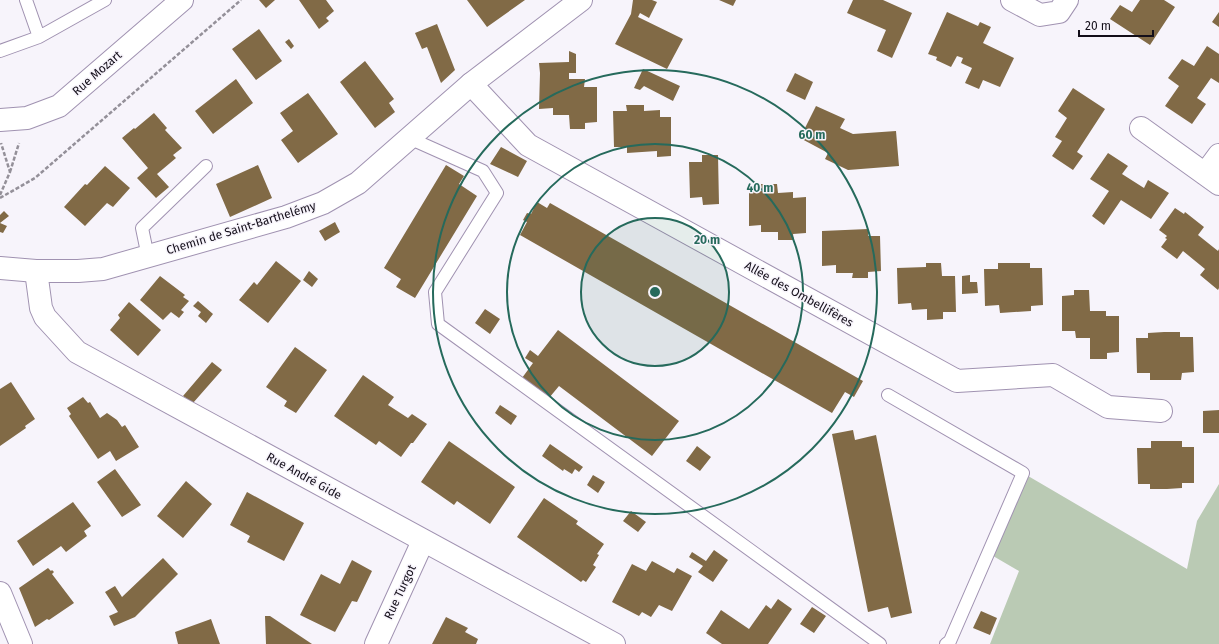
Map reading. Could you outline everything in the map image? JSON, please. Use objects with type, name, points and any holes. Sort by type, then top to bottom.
[{"type":"street","name":"Rue Mozart","points":[[0,120],[27,118],[59,106],[182,0]]},
{"type":"street","name":"Chemin de Saint-Barthelémy","points":[[0,268],[36,271],[78,271],[103,269],[286,217],[323,203],[358,183],[472,84],[580,0]]},
{"type":"street","points":[[1012,0],[1040,15],[1059,12],[1067,0]]},
{"type":"street","name":"Allée des Ombellifères","points":[[472,84],[528,145],[957,381],[1053,375],[1108,407],[1161,411]]},
{"type":"street","points":[[1141,128],[1212,179],[1219,155]]},
{"type":"street","name":"Rue André Gide","points":[[36,271],[41,308],[45,317],[77,352],[614,644]]},
{"type":"street","name":"Rue Turgot","points":[[376,644],[423,541]]},
{"type":"street","points":[[0,593],[21,644]]},
{"type":"lane","points":[[26,0],[39,37]]},
{"type":"lane","points":[[0,51],[39,37],[105,0]]},
{"type":"lane","points":[[409,138],[483,172],[497,193],[435,292],[438,324],[880,644]]},
{"type":"lane","points":[[148,257],[142,228],[206,166]]},
{"type":"lane","points":[[888,395],[1023,473],[950,641],[946,644]]},
{"type":"path","points":[[0,198],[36,178],[241,0]]},
{"type":"path","points":[[0,195],[10,172],[27,118]]},
{"type":"path","points":[[0,140],[10,172]]},
{"type":"green space","points":[[1023,473],[1187,569],[1197,521],[1219,484],[1219,644],[990,644],[1019,571],[988,553]]},
{"type":"building","points":[[259,0],[275,0],[266,8]]},
{"type":"building","points":[[299,0],[326,0],[334,11],[326,18],[329,21],[319,29]]},
{"type":"building","points":[[467,0],[525,0],[487,27]]},
{"type":"building","points":[[633,0],[652,0],[657,2],[649,18],[640,13],[638,17],[683,39],[667,69],[615,44],[631,14]]},
{"type":"building","points":[[719,0],[736,0],[733,6]]},
{"type":"building","points":[[853,0],[883,0],[912,13],[892,58],[877,51],[886,30],[847,13]]},
{"type":"building","points":[[1140,0],[1164,0],[1175,7],[1150,45],[1110,19],[1120,5],[1132,12]]},
{"type":"building","points":[[947,12],[978,26],[980,22],[991,27],[983,43],[1014,58],[1000,87],[983,80],[979,89],[965,83],[972,68],[961,63],[963,58],[957,56],[951,67],[936,60],[937,57],[928,54]]},
{"type":"building","points":[[1219,12],[1219,27],[1212,22]]},
{"type":"building","points":[[437,24],[455,70],[441,83],[427,47],[422,49],[415,33]]},
{"type":"building","points":[[259,29],[282,61],[256,80],[232,49]]},
{"type":"building","points":[[289,39],[294,46],[291,49],[285,42]]},
{"type":"building","points":[[1207,46],[1219,54],[1219,83],[1211,78],[1197,98],[1206,104],[1192,124],[1165,106],[1179,86],[1168,78],[1182,59],[1194,66]]},
{"type":"building","points":[[569,51],[576,54],[576,73],[569,73],[569,79],[585,79],[584,87],[597,87],[597,122],[585,123],[585,129],[570,129],[569,115],[553,115],[553,108],[539,109],[539,63],[569,62]]},
{"type":"building","points":[[365,61],[394,99],[389,103],[395,112],[375,128],[340,82]]},
{"type":"building","points":[[643,69],[680,86],[673,101],[644,86],[640,90],[634,88]]},
{"type":"building","points":[[795,73],[813,82],[805,100],[786,91]]},
{"type":"building","points":[[236,79],[253,103],[213,134],[195,111]]},
{"type":"building","points":[[1073,88],[1105,109],[1077,152],[1083,156],[1073,170],[1052,156],[1062,141],[1055,137],[1067,118],[1058,111]]},
{"type":"building","points":[[308,93],[338,134],[298,163],[281,140],[293,131],[280,113]]},
{"type":"building","points":[[626,105],[644,105],[644,111],[660,110],[660,117],[671,117],[671,156],[657,157],[657,151],[627,153],[627,147],[614,147],[613,111],[627,111]]},
{"type":"building","points":[[816,106],[845,119],[840,128],[853,134],[896,131],[899,166],[848,170],[825,159],[828,153],[800,138]]},
{"type":"building","points":[[154,113],[167,128],[165,130],[182,148],[173,155],[176,158],[157,174],[169,187],[156,198],[137,178],[148,168],[122,138]]},
{"type":"building","points":[[501,147],[527,161],[518,177],[490,164]]},
{"type":"building","points":[[1108,153],[1128,166],[1122,174],[1144,188],[1148,180],[1169,193],[1151,219],[1121,200],[1104,225],[1092,216],[1109,191],[1090,179]]},
{"type":"building","points":[[702,155],[718,155],[719,204],[703,205],[702,197],[690,198],[689,162],[702,162]]},
{"type":"building","points":[[258,165],[272,198],[230,217],[216,184]]},
{"type":"building","points":[[446,165],[464,176],[459,184],[477,196],[415,298],[396,287],[401,279],[384,268]]},
{"type":"building","points":[[105,166],[130,188],[113,207],[107,203],[85,226],[64,207],[85,184],[87,185]]},
{"type":"building","points":[[761,184],[777,184],[778,193],[793,192],[793,198],[806,197],[806,233],[793,234],[794,240],[778,240],[778,232],[761,232],[761,225],[749,226],[749,191],[762,191]]},
{"type":"building","points":[[537,202],[547,208],[550,203],[863,381],[854,397],[845,392],[832,413],[520,235],[527,222],[523,220],[527,213],[531,214]]},
{"type":"building","points":[[1175,208],[1184,214],[1185,212],[1204,227],[1198,235],[1218,251],[1219,249],[1218,290],[1200,275],[1205,269],[1183,251],[1177,259],[1161,247],[1167,239],[1165,238],[1167,236],[1159,230]]},
{"type":"building","points":[[4,211],[9,216],[0,223],[0,215]]},
{"type":"building","points":[[335,222],[340,232],[325,241],[319,231]]},
{"type":"building","points":[[0,223],[7,226],[3,233],[0,232]]},
{"type":"building","points":[[868,229],[868,236],[880,236],[881,271],[868,272],[868,278],[852,278],[853,273],[836,273],[836,265],[822,266],[822,231]]},
{"type":"building","points":[[276,261],[301,281],[268,323],[239,300],[254,282],[257,285]]},
{"type":"building","points":[[926,263],[941,263],[942,276],[955,276],[956,312],[943,312],[943,319],[927,320],[927,309],[912,310],[911,303],[898,304],[897,268],[926,267]]},
{"type":"building","points":[[998,263],[1030,263],[1030,268],[1042,268],[1043,305],[1031,306],[1031,311],[1000,313],[999,305],[985,306],[984,269],[998,269]]},
{"type":"building","points":[[309,271],[318,279],[312,287],[303,280]]},
{"type":"building","points":[[970,275],[970,282],[977,282],[978,293],[962,294],[962,276]]},
{"type":"building","points":[[160,276],[185,295],[183,297],[189,301],[181,310],[184,312],[179,318],[171,312],[163,320],[140,300]]},
{"type":"building","points":[[1074,290],[1089,290],[1090,311],[1106,311],[1106,316],[1119,316],[1119,352],[1107,353],[1107,359],[1090,359],[1090,338],[1076,338],[1075,331],[1062,331],[1062,296],[1074,295]]},
{"type":"building","points":[[198,301],[213,314],[206,323],[198,316],[201,312],[193,306]]},
{"type":"building","points":[[129,302],[161,330],[138,356],[110,330],[120,318],[118,315]]},
{"type":"building","points":[[485,309],[500,319],[490,334],[475,323]]},
{"type":"building","points":[[558,330],[679,421],[652,456],[559,386],[549,398],[522,378],[533,363],[525,358],[530,350],[538,356]]},
{"type":"building","points":[[1180,332],[1180,337],[1193,337],[1194,372],[1182,373],[1181,380],[1150,380],[1150,373],[1137,373],[1136,338],[1148,338],[1148,333]]},
{"type":"building","points":[[295,347],[327,370],[296,413],[284,406],[287,401],[266,387]]},
{"type":"building","points":[[212,362],[222,370],[193,403],[183,396]]},
{"type":"building","points":[[363,375],[394,397],[388,405],[408,418],[412,414],[427,424],[401,457],[379,441],[376,445],[334,416]]},
{"type":"building","points":[[11,382],[35,419],[25,426],[26,428],[0,446],[0,389]]},
{"type":"building","points":[[83,397],[88,403],[90,402],[100,418],[107,413],[117,420],[122,427],[125,425],[139,447],[116,461],[110,451],[98,459],[69,416],[71,414],[67,408]]},
{"type":"building","points":[[500,405],[517,416],[511,425],[495,413]]},
{"type":"building","points":[[1219,410],[1219,433],[1203,433],[1203,411]]},
{"type":"building","points":[[853,430],[855,440],[876,435],[912,613],[891,618],[888,607],[868,612],[832,434]]},
{"type":"building","points":[[449,441],[515,487],[490,524],[457,501],[454,505],[421,482]]},
{"type":"building","points":[[1151,441],[1182,441],[1182,447],[1194,447],[1194,483],[1182,483],[1182,488],[1167,489],[1150,489],[1150,484],[1138,484],[1137,448],[1151,448]]},
{"type":"building","points":[[550,444],[583,467],[579,472],[575,469],[572,474],[564,469],[563,471],[542,456]]},
{"type":"building","points":[[697,446],[711,457],[700,471],[686,461]]},
{"type":"building","points":[[115,469],[141,505],[122,517],[97,482]]},
{"type":"building","points":[[593,475],[605,482],[598,493],[587,485]]},
{"type":"building","points":[[186,481],[212,504],[183,538],[157,516]]},
{"type":"building","points":[[247,492],[304,523],[284,561],[247,542],[250,536],[230,525]]},
{"type":"building","points":[[544,498],[578,521],[576,524],[604,544],[597,554],[599,555],[593,565],[596,567],[586,582],[583,580],[581,582],[517,537]]},
{"type":"building","points":[[73,502],[91,526],[84,531],[87,536],[66,552],[61,546],[33,566],[17,541]]},
{"type":"building","points":[[631,511],[646,522],[638,532],[623,521]]},
{"type":"building","points":[[714,550],[728,560],[713,582],[698,572],[703,566],[689,557],[692,552],[706,561]]},
{"type":"building","points":[[163,558],[178,574],[135,617],[114,626],[109,616],[118,612],[105,592],[115,586],[122,597]]},
{"type":"building","points":[[352,560],[372,571],[357,602],[352,601],[335,632],[300,615],[321,574],[340,584]]},
{"type":"building","points":[[652,561],[674,573],[677,568],[692,576],[672,611],[659,605],[651,617],[642,612],[639,616],[612,602],[632,564],[646,571]]},
{"type":"building","points":[[48,568],[54,572],[52,574],[74,603],[49,620],[47,619],[35,627],[19,588]]},
{"type":"building","points":[[778,599],[792,609],[768,644],[722,644],[706,633],[721,610],[749,629],[766,605],[771,609]]},
{"type":"building","points":[[812,607],[826,616],[814,633],[800,624]]},
{"type":"building","points":[[981,611],[997,618],[990,635],[973,628]]},
{"type":"building","points":[[265,616],[270,616],[312,644],[266,644]]},
{"type":"building","points":[[446,617],[468,628],[465,632],[478,639],[476,644],[432,644]]},
{"type":"building","points":[[211,619],[220,644],[178,644],[175,632]]}]
